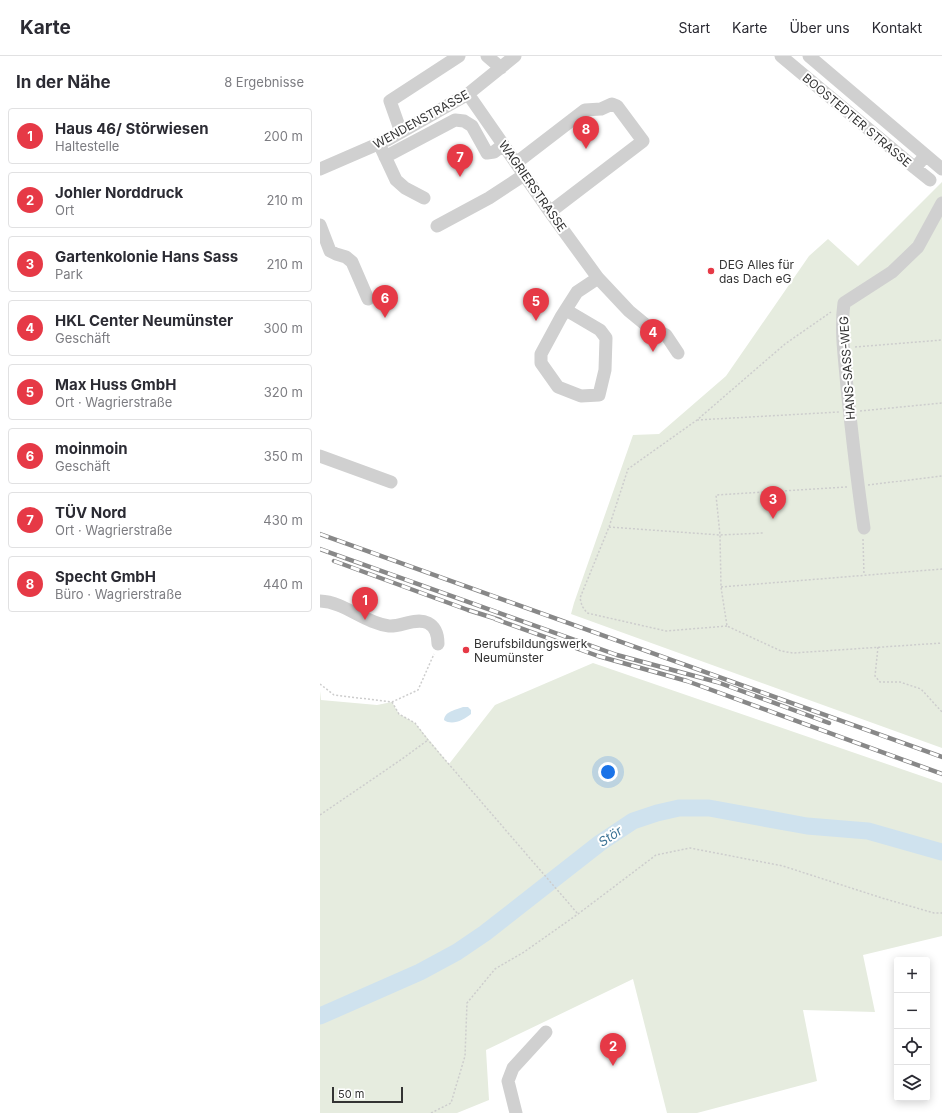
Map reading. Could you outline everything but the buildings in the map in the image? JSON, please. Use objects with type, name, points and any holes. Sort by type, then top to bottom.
[{"type":"street","points":[[401,132],[390,101],[459,56]]},
{"type":"street","points":[[487,56],[501,68]]},
{"type":"street","name":"WENDENSTRASSE","points":[[320,169],[401,132],[468,94],[515,56]]},
{"type":"street","name":"BOOSTEDTER STRASSE","points":[[781,56],[930,180]]},
{"type":"street","name":"BOOSTEDTER STRASSE","points":[[809,56],[942,169]]},
{"type":"street","name":"WAGRIERSTRASSE","points":[[468,94],[598,278],[629,311],[646,325],[666,335],[678,353]]},
{"type":"street","points":[[516,164],[585,110],[601,109],[612,104],[617,106],[643,142],[550,212]]},
{"type":"street","points":[[385,157],[455,120],[464,121],[472,126],[487,153],[494,152],[504,145]]},
{"type":"street","points":[[379,143],[396,180],[405,188],[424,198]]},
{"type":"street","name":"BOOSTEDTER STRASSE","points":[[915,168],[925,156]]},
{"type":"street","points":[[437,226],[489,198],[524,175]]},
{"type":"street","name":"HANS-SASS-WEG","points":[[864,528],[858,487],[843,348],[842,316],[844,303],[892,272],[918,247],[942,203]]},
{"type":"street","points":[[320,225],[330,251],[346,257],[352,262],[368,300]]},
{"type":"street","points":[[566,310],[600,330],[606,338],[605,370],[599,395],[581,396],[558,387],[541,363],[541,354],[566,310],[577,292],[598,278]]},
{"type":"street","points":[[320,456],[391,482]]},
{"type":"street","points":[[320,600],[330,601],[378,623],[390,626],[421,621],[429,623],[438,636],[438,644]]},
{"type":"street","points":[[516,1113],[508,1081],[514,1068],[546,1032]]},
{"type":"path","points":[[844,303],[785,344],[697,420],[628,469],[609,528],[580,598],[582,606],[587,613],[666,631],[727,626],[781,651],[793,653],[942,643]]},
{"type":"path","points":[[843,348],[942,340]]},
{"type":"path","points":[[697,420],[850,412],[942,404]]},
{"type":"path","points":[[727,626],[721,587],[720,535],[716,495],[858,487],[942,476]]},
{"type":"path","points":[[609,528],[720,535],[763,533]]},
{"type":"path","points":[[864,528],[862,538],[864,575]]},
{"type":"path","points":[[721,587],[942,569]]},
{"type":"path","points":[[320,684],[334,695],[392,702],[418,690],[438,644]]},
{"type":"path","points":[[878,647],[875,676],[880,682],[900,682],[921,689],[942,712]]},
{"type":"path","points":[[392,702],[399,714],[415,723],[578,914]]},
{"type":"path","points":[[320,815],[428,740]]},
{"type":"path","points":[[431,1113],[451,1103],[465,1056],[467,1003],[495,969],[524,952],[578,914],[656,855],[690,848],[783,866],[882,898],[934,913],[942,913]]},
{"type":"shaded area","points":[[942,182],[942,748],[571,614],[633,435],[659,434],[726,376],[809,256],[828,239],[858,266]]},
{"type":"shaded area","points":[[593,663],[942,783],[942,936],[863,955],[875,1012],[803,1010],[817,1081],[697,1113],[667,1113],[633,979],[486,1050],[489,1100],[457,1113],[320,1113],[320,691],[321,700],[377,705],[392,702],[399,714],[415,723],[449,764],[495,705]]},
{"type":"water","points":[[463,707],[468,707],[471,710],[471,714],[454,722],[447,722],[444,720],[446,715]]},
{"type":"waterway","name":"Stör","points":[[320,1016],[420,972],[457,952],[485,933],[600,843],[633,821],[657,813],[679,808],[709,808],[807,826],[868,831],[942,852]]},
{"type":"railway","points":[[320,534],[942,757]]},
{"type":"railway","points":[[320,549],[617,655],[717,682],[829,723]]},
{"type":"railway","points":[[334,561],[468,610],[500,620]]},
{"type":"railway","points":[[495,619],[598,656],[687,681],[942,774]]},
{"type":"place","name":"Specht GmbH","points":[[586,149]]},
{"type":"place","name":"TÜV Nord","points":[[460,177]]},
{"type":"place","name":"DEG Alles für das Dach eG","points":[[711,271]]},
{"type":"place","name":"moinmoin","points":[[385,318]]},
{"type":"place","name":"Max Huss GmbH","points":[[536,321]]},
{"type":"place","name":"HKL Center Neumünster","points":[[653,352]]},
{"type":"place","name":"Gartenkolonie Hans Sass","points":[[773,519]]},
{"type":"place","name":"Haus 46/ Störwiesen","points":[[365,620]]},
{"type":"place","name":"Berufsbildungswerk Neumünster","points":[[466,650]]},
{"type":"place","name":"Johler Norddruck","points":[[613,1066]]}]
